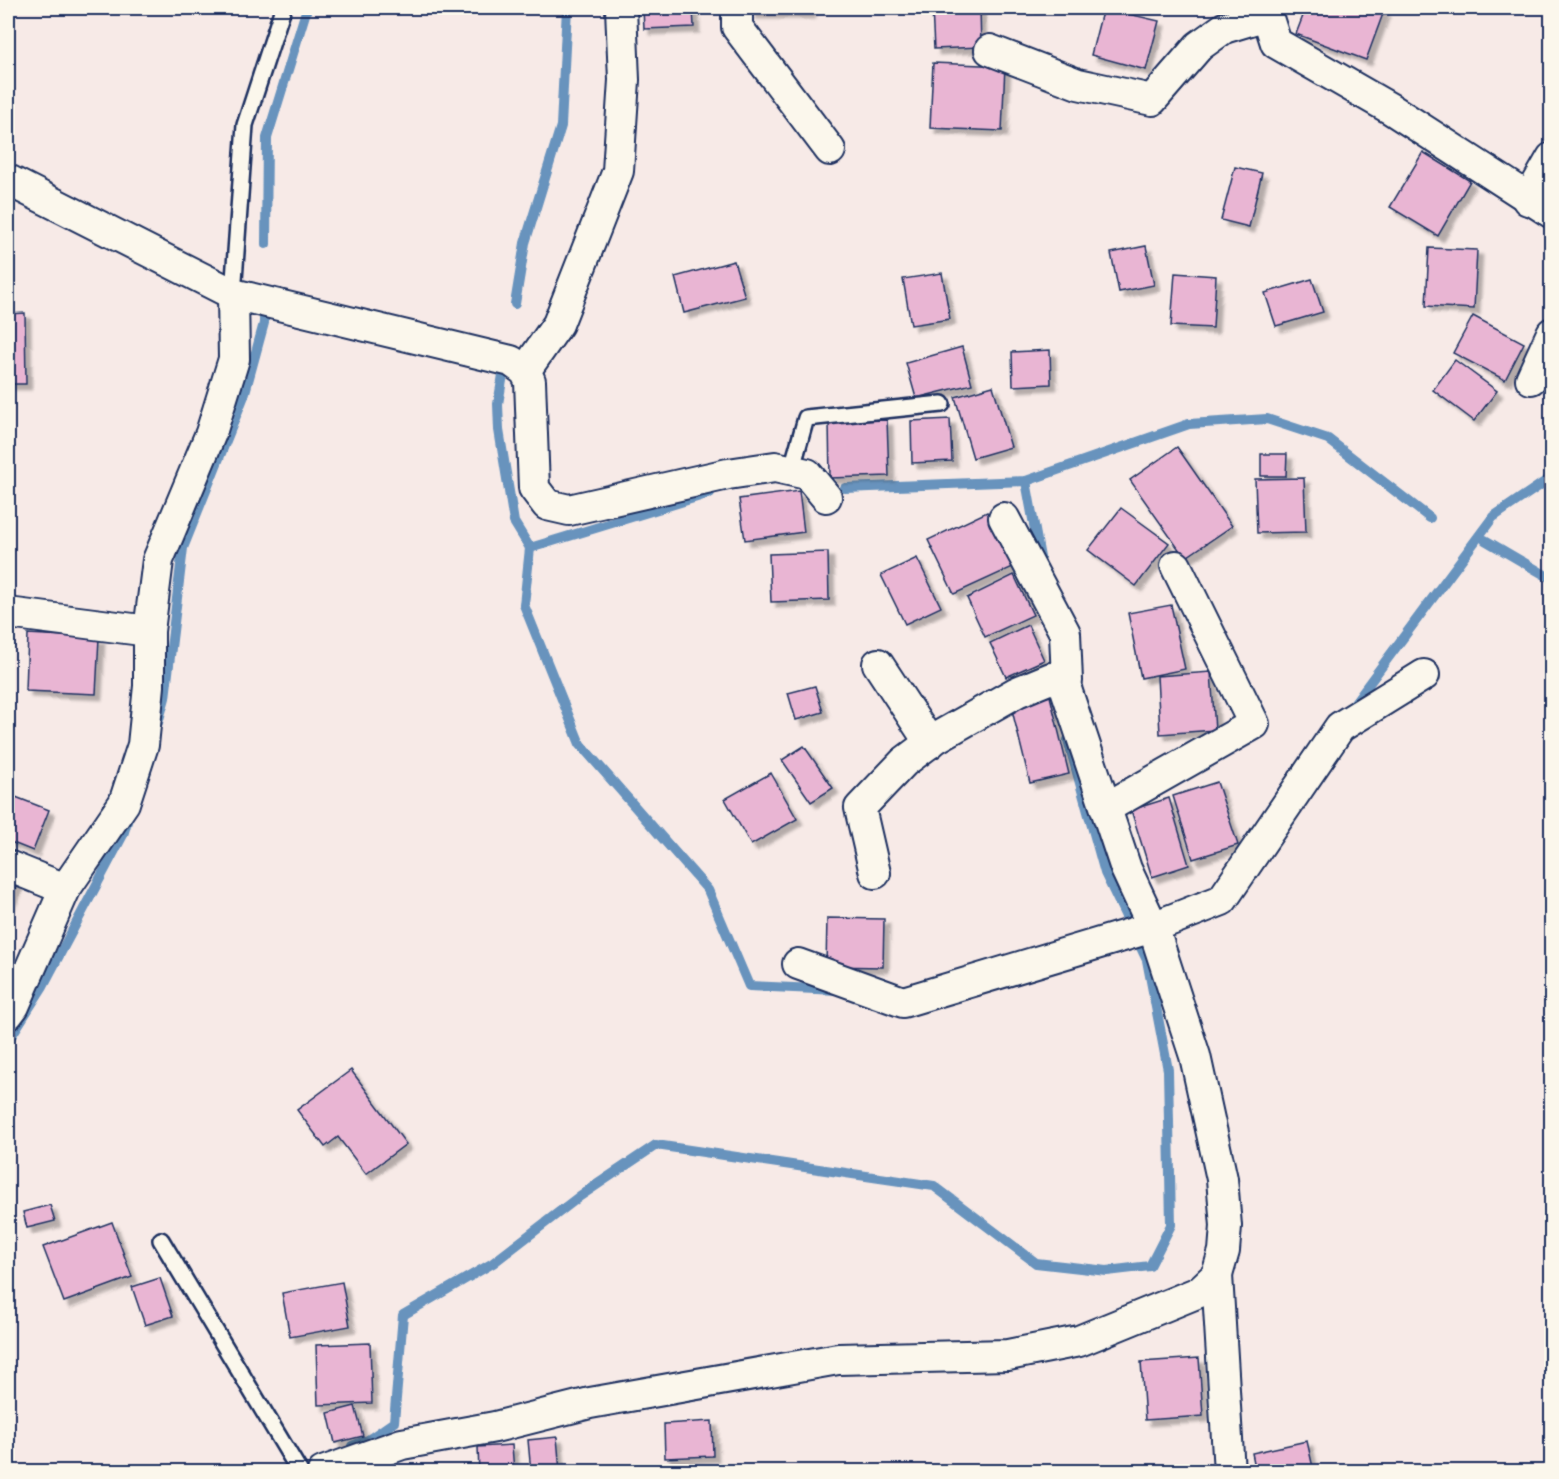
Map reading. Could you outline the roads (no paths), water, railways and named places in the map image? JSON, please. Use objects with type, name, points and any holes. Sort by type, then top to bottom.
[{"type":"street","points":[[525,371],[558,324],[618,171],[624,80],[621,8]]},
{"type":"street","points":[[737,8],[737,27],[830,150]]},
{"type":"street","points":[[990,50],[1078,84],[1152,99],[1199,46],[1224,28],[1269,11],[1276,43],[1391,110],[1540,206],[1551,158]]},
{"type":"street","points":[[8,180],[233,294],[511,361],[525,371],[532,392],[534,488],[547,505],[557,509],[569,510],[728,474],[775,467],[792,468],[807,474],[826,496]]},
{"type":"street","points":[[8,1014],[14,1006],[65,889],[123,803],[143,745],[149,686],[149,631],[158,560],[211,433],[234,359],[233,294]]},
{"type":"street","points":[[1531,379],[1551,333]]},
{"type":"street","points":[[1004,518],[1065,633],[1067,681],[1064,683]]},
{"type":"street","points":[[1106,808],[1254,724],[1176,566]]},
{"type":"street","points":[[8,613],[149,631]]},
{"type":"street","points":[[878,664],[930,742]]},
{"type":"street","points":[[798,964],[903,1002],[1153,927],[1222,900],[1340,726],[1424,675]]},
{"type":"street","points":[[875,873],[860,808],[904,762],[930,742],[1038,682],[1051,678],[1064,683]]},
{"type":"street","points":[[1064,683],[1126,869],[1153,927],[1195,1056],[1222,1179],[1226,1226],[1224,1251],[1217,1275],[1229,1472]]},
{"type":"street","points":[[8,866],[65,889]]},
{"type":"street","points":[[323,1472],[402,1444],[495,1427],[590,1403],[794,1366],[838,1359],[1008,1355],[1079,1341],[1199,1292],[1217,1275]]},
{"type":"lane","points":[[233,294],[245,125],[283,8]]},
{"type":"lane","points":[[792,468],[806,418],[942,404]]},
{"type":"lane","points":[[161,1240],[300,1472]]},
{"type":"waterway","points":[[266,244],[267,138],[307,8]]},
{"type":"waterway","points":[[515,304],[525,243],[561,126],[567,8]]},
{"type":"waterway","points":[[158,723],[165,698],[183,548],[244,396],[264,323],[264,302]]},
{"type":"waterway","points":[[505,363],[498,404],[499,430],[514,522],[530,548],[710,493]]},
{"type":"waterway","points":[[845,488],[1026,481],[1189,424],[1267,419],[1328,439],[1430,518]]},
{"type":"waterway","points":[[1350,709],[1493,517],[1552,477]]},
{"type":"waterway","points":[[1026,481],[1041,563]]},
{"type":"waterway","points":[[1485,540],[1552,579]]},
{"type":"waterway","points":[[530,548],[524,605],[580,744],[708,890],[749,986],[838,990]]},
{"type":"waterway","points":[[352,1446],[368,1440],[394,1422],[403,1315],[493,1263],[580,1196],[656,1145],[934,1186],[1036,1263],[1107,1271],[1150,1266],[1171,1225],[1168,1070],[1147,960],[1105,873],[1068,740]]},
{"type":"waterway","points":[[8,1041],[43,986],[123,835],[129,815]]}]
